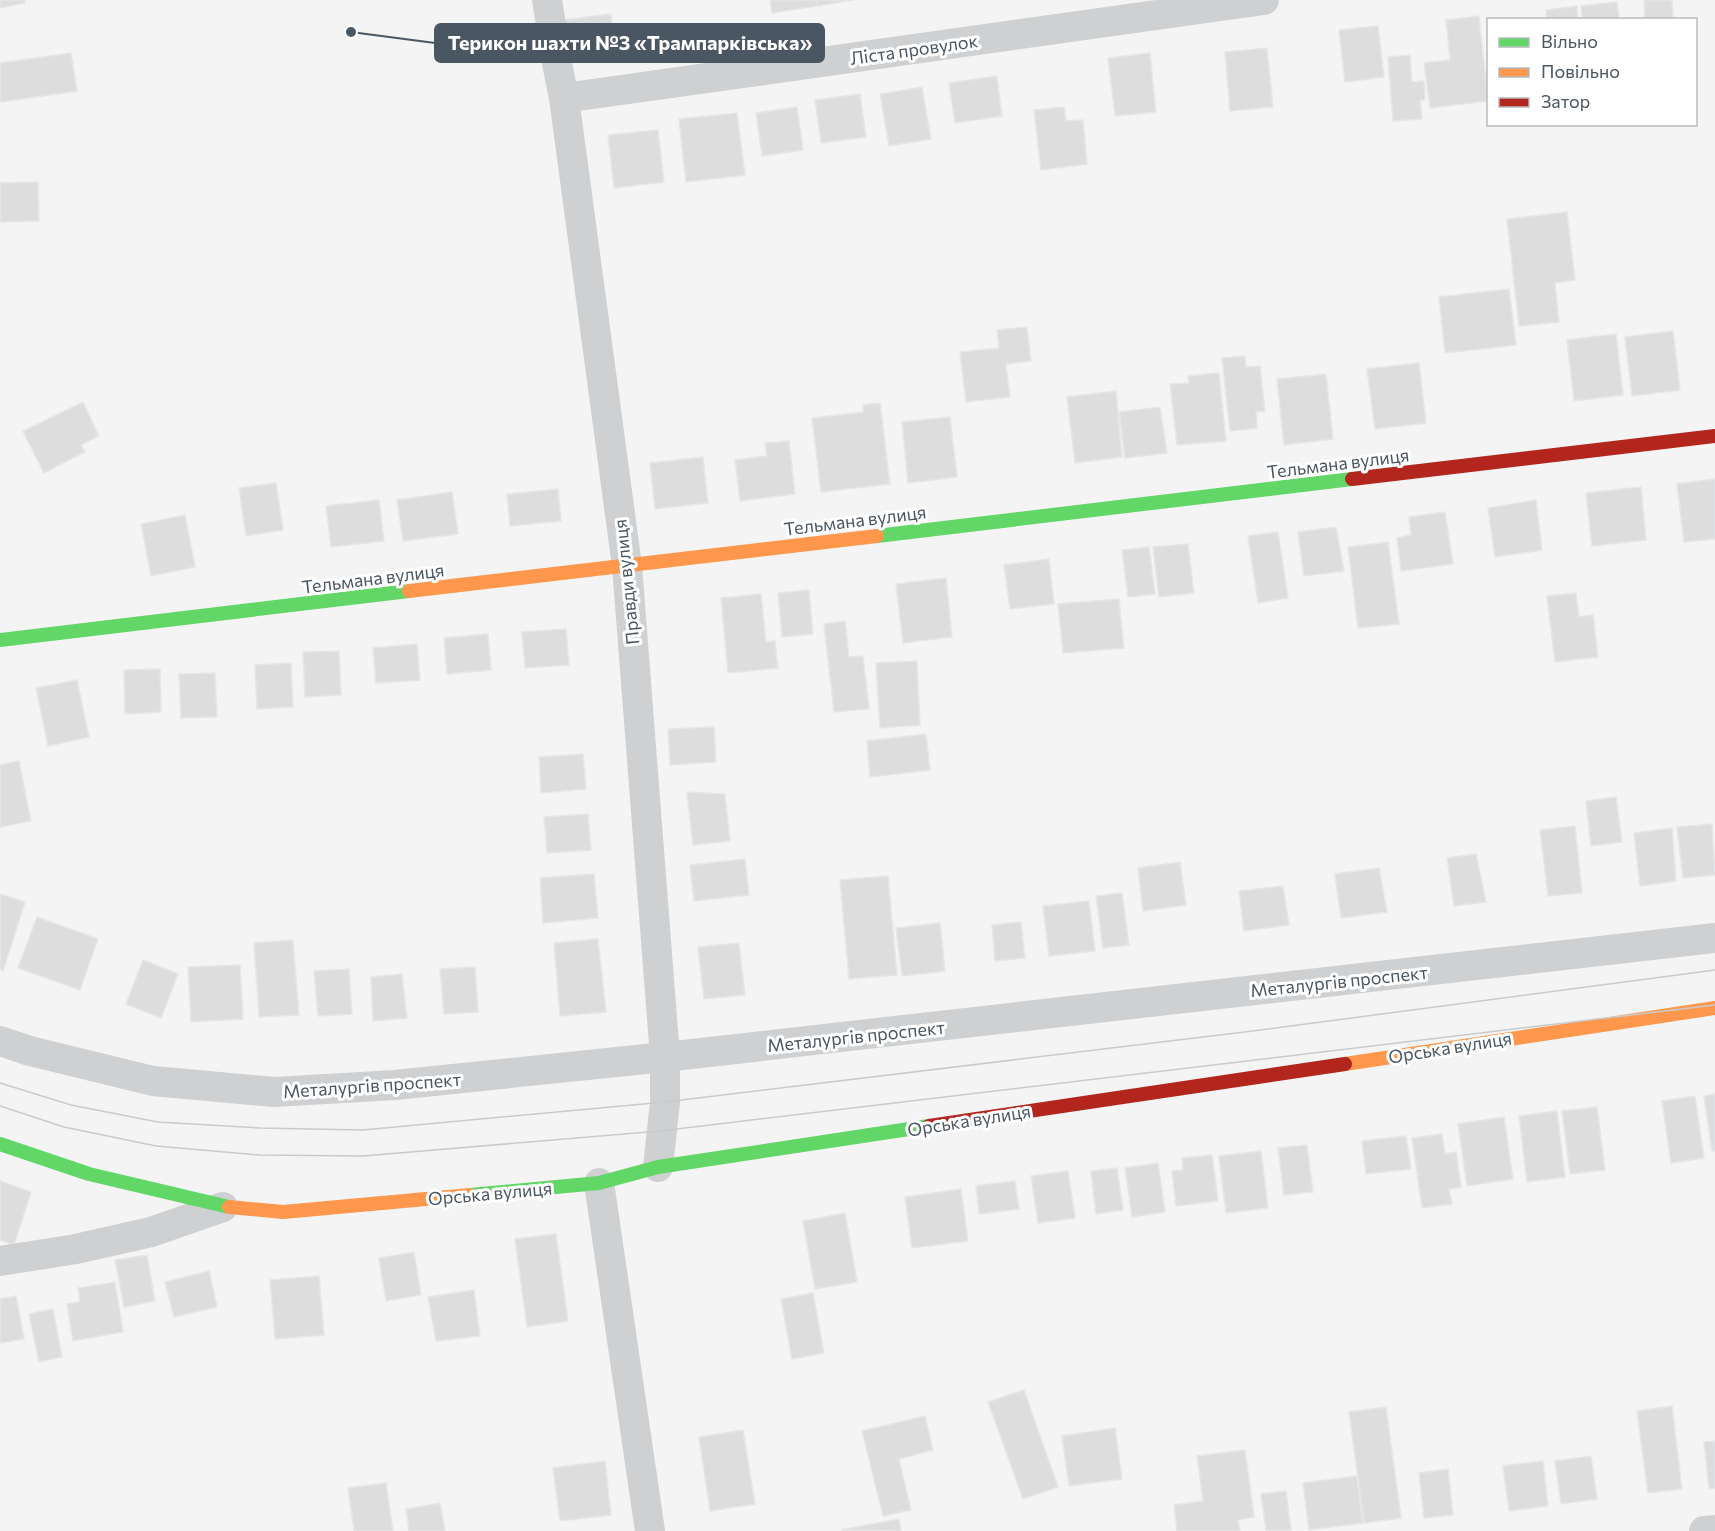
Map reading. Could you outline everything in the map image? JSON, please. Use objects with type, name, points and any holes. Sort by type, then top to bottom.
[{"type":"street","name":"Правди вулиця","points":[[547,0],[564,98],[627,566],[665,1057],[664,1102],[658,1167]]},
{"type":"street","name":"Ліста провулок","points":[[564,98],[1264,0]]},
{"type":"street","name":"Тельмана вулиця","points":[[0,640],[1715,436]]},
{"type":"street","name":"Металургів проспект","points":[[0,1041],[30,1051],[153,1081],[274,1092],[395,1085],[665,1057],[1715,938]]},
{"type":"street","name":"Орська вулиця","points":[[0,1144],[89,1174],[223,1207],[283,1212],[599,1183],[658,1167],[1715,1008]]},
{"type":"street","points":[[599,1183],[650,1531]]},
{"type":"street","name":"Орська вулиця","points":[[0,1261],[76,1249],[151,1232],[223,1207]]},
{"type":"street","points":[[1704,1531],[1715,1530]]},
{"type":"building","points":[[0,0],[25,0],[25,3],[0,8]]},
{"type":"building","points":[[770,0],[816,0],[817,6],[772,13]]},
{"type":"building","points":[[816,0],[854,0],[817,6]]},
{"type":"building","points":[[1644,0],[1672,0],[1673,18],[1645,18]]},
{"type":"building","points":[[1617,2],[1619,18],[1582,18],[1581,6]]},
{"type":"building","points":[[1577,6],[1578,18],[1547,18],[1546,10]]},
{"type":"building","points":[[611,14],[614,45],[567,51],[563,20]]},
{"type":"building","points":[[1479,16],[1487,101],[1430,108],[1424,63],[1450,60],[1446,20]]},
{"type":"building","points":[[1378,26],[1384,77],[1345,82],[1339,30]]},
{"type":"building","points":[[1267,48],[1273,107],[1230,111],[1225,52]]},
{"type":"building","points":[[71,53],[77,91],[0,102],[0,63]]},
{"type":"building","points":[[1150,53],[1156,112],[1115,116],[1108,58]]},
{"type":"building","points":[[1410,55],[1412,82],[1424,81],[1425,100],[1420,100],[1422,119],[1393,121],[1388,57]]},
{"type":"building","points":[[997,76],[1002,116],[955,123],[949,83]]},
{"type":"building","points":[[922,87],[931,139],[889,146],[880,94]]},
{"type":"building","points":[[860,94],[866,137],[821,143],[815,100]]},
{"type":"building","points":[[797,107],[803,150],[762,156],[756,113]]},
{"type":"building","points":[[1064,107],[1066,121],[1083,120],[1087,164],[1041,170],[1034,110]]},
{"type":"building","points":[[737,113],[745,175],[686,182],[679,119]]},
{"type":"building","points":[[658,130],[664,182],[614,188],[608,135]]},
{"type":"building","points":[[38,182],[39,221],[0,222],[0,183]]},
{"type":"building","points":[[1567,212],[1575,280],[1555,283],[1559,322],[1519,326],[1507,219]]},
{"type":"building","points":[[1509,289],[1516,345],[1445,353],[1439,297]]},
{"type":"building","points":[[1027,327],[1031,361],[1006,364],[1010,397],[966,402],[960,352],[999,348],[997,330]]},
{"type":"building","points":[[1673,331],[1680,390],[1632,396],[1625,337]]},
{"type":"building","points":[[1616,334],[1623,395],[1574,401],[1567,340]]},
{"type":"building","points":[[1245,356],[1246,367],[1260,366],[1265,411],[1256,412],[1257,428],[1230,431],[1222,358]]},
{"type":"building","points":[[1419,363],[1426,423],[1375,429],[1367,369]]},
{"type":"building","points":[[1219,373],[1226,441],[1177,445],[1170,384],[1189,383],[1188,376]]},
{"type":"building","points":[[1326,374],[1333,439],[1284,445],[1277,379]]},
{"type":"building","points":[[1116,391],[1122,457],[1075,463],[1067,397]]},
{"type":"building","points":[[83,402],[99,436],[81,445],[85,452],[44,473],[23,431]]},
{"type":"building","points":[[880,403],[890,484],[821,492],[812,418],[864,412],[863,405]]},
{"type":"building","points":[[1160,407],[1167,453],[1125,458],[1119,412]]},
{"type":"building","points":[[950,417],[957,477],[908,483],[902,422]]},
{"type":"building","points":[[789,441],[795,494],[740,501],[735,460],[767,456],[765,443]]},
{"type":"building","points":[[703,457],[708,503],[655,509],[650,463]]},
{"type":"building","points":[[1715,479],[1715,539],[1684,542],[1677,484]]},
{"type":"building","points":[[276,483],[283,530],[246,536],[239,488]]},
{"type":"building","points":[[1641,487],[1646,540],[1592,546],[1586,493]]},
{"type":"building","points":[[558,489],[561,521],[510,526],[507,494]]},
{"type":"building","points":[[452,492],[458,534],[403,541],[397,500]]},
{"type":"building","points":[[379,500],[384,541],[331,547],[326,506]]},
{"type":"building","points":[[1536,500],[1542,550],[1495,557],[1488,508]]},
{"type":"building","points":[[1445,512],[1453,564],[1401,571],[1397,538],[1411,535],[1409,517]]},
{"type":"building","points":[[185,515],[195,567],[151,576],[141,524]]},
{"type":"building","points":[[1336,527],[1344,571],[1304,576],[1298,532]]},
{"type":"building","points":[[1278,532],[1288,598],[1258,603],[1248,536]]},
{"type":"building","points":[[1388,542],[1399,624],[1358,628],[1348,547]]},
{"type":"building","points":[[1188,544],[1194,593],[1159,597],[1153,547]]},
{"type":"building","points":[[1149,547],[1155,594],[1128,597],[1122,550]]},
{"type":"building","points":[[1049,559],[1054,604],[1010,609],[1004,565]]},
{"type":"building","points":[[946,578],[952,637],[903,643],[896,584]]},
{"type":"building","points":[[809,590],[813,634],[782,637],[778,593]]},
{"type":"building","points":[[1576,593],[1579,617],[1593,615],[1598,657],[1555,662],[1547,596]]},
{"type":"building","points":[[761,594],[766,642],[775,641],[778,668],[728,673],[721,598]]},
{"type":"building","points":[[1119,599],[1124,648],[1063,653],[1058,604]]},
{"type":"building","points":[[845,621],[849,657],[863,656],[869,709],[834,712],[824,624]]},
{"type":"building","points":[[566,629],[569,665],[525,668],[522,632]]},
{"type":"building","points":[[488,634],[491,670],[447,674],[444,638]]},
{"type":"building","points":[[417,644],[420,680],[376,683],[373,648]]},
{"type":"building","points":[[339,651],[341,695],[305,697],[303,652]]},
{"type":"building","points":[[917,661],[920,725],[880,728],[876,663]]},
{"type":"building","points":[[291,663],[293,707],[257,709],[255,665]]},
{"type":"building","points":[[160,669],[161,712],[125,714],[124,670]]},
{"type":"building","points":[[215,673],[217,717],[181,718],[179,674]]},
{"type":"building","points":[[77,680],[89,737],[48,746],[36,688]]},
{"type":"building","points":[[714,727],[716,762],[670,765],[668,729]]},
{"type":"building","points":[[926,734],[930,770],[870,777],[867,741]]},
{"type":"building","points":[[583,754],[586,789],[541,793],[539,757]]},
{"type":"building","points":[[19,761],[31,821],[0,827],[0,765]]},
{"type":"building","points":[[687,792],[725,794],[730,841],[693,845]]},
{"type":"building","points":[[1616,797],[1622,842],[1591,846],[1586,801]]},
{"type":"building","points":[[588,814],[591,850],[547,853],[544,817]]},
{"type":"building","points":[[1712,824],[1715,875],[1683,878],[1677,827]]},
{"type":"building","points":[[1575,826],[1582,893],[1548,896],[1540,830]]},
{"type":"building","points":[[1672,828],[1676,881],[1640,886],[1634,833]]},
{"type":"building","points":[[1476,854],[1486,902],[1454,906],[1447,858]]},
{"type":"building","points":[[745,859],[749,895],[694,901],[690,865]]},
{"type":"building","points":[[1180,862],[1186,905],[1143,911],[1138,868]]},
{"type":"building","points":[[1379,868],[1387,912],[1341,918],[1335,874]]},
{"type":"building","points":[[594,874],[598,918],[543,923],[540,878]]},
{"type":"building","points":[[888,876],[897,975],[849,979],[840,880]]},
{"type":"building","points":[[1283,886],[1289,925],[1244,931],[1239,891]]},
{"type":"building","points":[[1122,893],[1129,945],[1103,948],[1096,896]]},
{"type":"building","points":[[0,894],[25,902],[3,971],[0,969]]},
{"type":"building","points":[[1089,901],[1095,951],[1049,956],[1043,906]]},
{"type":"building","points":[[37,917],[98,939],[80,990],[18,968]]},
{"type":"building","points":[[1021,922],[1025,958],[995,961],[992,925]]},
{"type":"building","points":[[940,923],[945,971],[902,976],[896,928]]},
{"type":"building","points":[[598,939],[606,1012],[560,1016],[554,943]]},
{"type":"building","points":[[293,940],[299,1015],[259,1017],[254,943]]},
{"type":"building","points":[[739,943],[745,995],[704,999],[698,947]]},
{"type":"building","points":[[143,960],[178,974],[161,1018],[126,1004]]},
{"type":"building","points":[[240,965],[243,1019],[191,1022],[188,967]]},
{"type":"building","points":[[475,967],[478,1012],[444,1014],[440,969]]},
{"type":"building","points":[[349,969],[352,1014],[318,1016],[314,971]]},
{"type":"building","points":[[402,974],[407,1018],[373,1021],[371,977]]},
{"type":"building","points":[[1715,1094],[1715,1151],[1712,1151],[1704,1096]]},
{"type":"building","points":[[1695,1096],[1704,1158],[1671,1163],[1662,1101]]},
{"type":"building","points":[[1597,1107],[1605,1170],[1570,1174],[1562,1111]]},
{"type":"building","points":[[1557,1111],[1565,1177],[1527,1182],[1519,1116]]},
{"type":"building","points":[[1504,1117],[1513,1179],[1467,1186],[1458,1124]]},
{"type":"building","points":[[1442,1134],[1445,1154],[1456,1152],[1461,1187],[1449,1189],[1452,1204],[1422,1208],[1412,1138]]},
{"type":"building","points":[[1406,1136],[1411,1169],[1366,1174],[1362,1141]]},
{"type":"building","points":[[1307,1145],[1313,1192],[1284,1195],[1278,1148]]},
{"type":"building","points":[[1261,1151],[1268,1208],[1226,1213],[1219,1156]]},
{"type":"building","points":[[1212,1155],[1218,1201],[1176,1206],[1172,1171],[1183,1170],[1182,1158]]},
{"type":"building","points":[[1158,1163],[1165,1212],[1132,1217],[1125,1168]]},
{"type":"building","points":[[1117,1168],[1123,1210],[1096,1214],[1091,1171]]},
{"type":"building","points":[[1068,1171],[1075,1218],[1038,1223],[1031,1176]]},
{"type":"building","points":[[0,1181],[31,1192],[14,1245],[0,1240]]},
{"type":"building","points":[[1015,1181],[1019,1209],[979,1214],[976,1186]]},
{"type":"building","points":[[961,1189],[968,1241],[912,1248],[905,1197]]},
{"type":"building","points":[[845,1213],[857,1282],[815,1289],[803,1221]]},
{"type":"building","points":[[556,1234],[568,1321],[527,1327],[515,1239]]},
{"type":"building","points":[[414,1252],[421,1295],[386,1301],[379,1258]]},
{"type":"building","points":[[147,1255],[155,1301],[124,1307],[115,1260]]},
{"type":"building","points":[[209,1271],[217,1307],[174,1317],[165,1282]]},
{"type":"building","points":[[319,1276],[324,1335],[275,1339],[270,1280]]},
{"type":"building","points":[[115,1282],[123,1332],[73,1341],[67,1304],[80,1302],[78,1288]]},
{"type":"building","points":[[474,1290],[480,1336],[436,1341],[428,1297]]},
{"type":"building","points":[[813,1293],[824,1353],[792,1359],[781,1299]]},
{"type":"building","points":[[16,1296],[24,1339],[0,1343],[0,1299]]},
{"type":"building","points":[[53,1309],[62,1357],[39,1362],[29,1314]]},
{"type":"building","points":[[1024,1390],[1058,1487],[1023,1499],[988,1402]]},
{"type":"building","points":[[1672,1406],[1682,1489],[1648,1493],[1637,1411]]},
{"type":"building","points":[[1386,1407],[1401,1518],[1364,1523],[1349,1412]]},
{"type":"building","points":[[925,1416],[933,1450],[899,1459],[911,1510],[883,1516],[862,1431]]},
{"type":"building","points":[[1115,1428],[1122,1479],[1069,1486],[1062,1436]]},
{"type":"building","points":[[743,1430],[755,1504],[710,1511],[699,1437]]},
{"type":"building","points":[[1715,1441],[1715,1488],[1709,1489],[1704,1442]]},
{"type":"building","points":[[1245,1450],[1254,1517],[1238,1520],[1240,1531],[1177,1531],[1174,1505],[1203,1501],[1197,1456]]},
{"type":"building","points":[[1591,1456],[1597,1499],[1561,1504],[1555,1461]]},
{"type":"building","points":[[605,1461],[611,1515],[560,1521],[553,1468]]},
{"type":"building","points":[[1543,1461],[1548,1506],[1509,1511],[1503,1466]]},
{"type":"building","points":[[1448,1469],[1453,1515],[1424,1518],[1419,1473]]},
{"type":"building","points":[[1357,1476],[1363,1523],[1309,1530],[1303,1483]]},
{"type":"building","points":[[386,1483],[393,1531],[354,1531],[348,1488]]},
{"type":"building","points":[[1286,1491],[1291,1530],[1266,1531],[1261,1494]]},
{"type":"building","points":[[440,1503],[445,1531],[409,1531],[406,1509]]},
{"type":"building","points":[[899,1519],[901,1531],[841,1530]]},
{"type":"tram line","points":[[0,1083],[71,1105],[158,1122],[259,1128],[363,1130],[665,1102],[1253,1031],[1715,970]]},
{"type":"tram line","points":[[0,1106],[64,1127],[156,1146],[259,1155],[363,1156],[660,1131],[1715,1005]]},
{"type":"traffic: fast","points":[[877,536],[1352,479]]},
{"type":"traffic: fast","points":[[0,640],[409,591]]},
{"type":"traffic: fast","points":[[470,1195],[599,1183],[658,1167],[929,1126]]},
{"type":"traffic: fast","points":[[0,1144],[89,1174],[229,1207]]},
{"type":"traffic: slow","points":[[409,591],[877,536]]},
{"type":"traffic: slow","points":[[1345,1064],[1715,1008]]},
{"type":"traffic: slow","points":[[229,1207],[283,1212],[470,1195]]},
{"type":"traffic: jam","points":[[1352,479],[1715,436]]},
{"type":"traffic: jam","points":[[929,1126],[1345,1064]]},
{"type":"place","name":"Терикон шахти №3 «Трампарківська»","points":[[351,32]]}]
